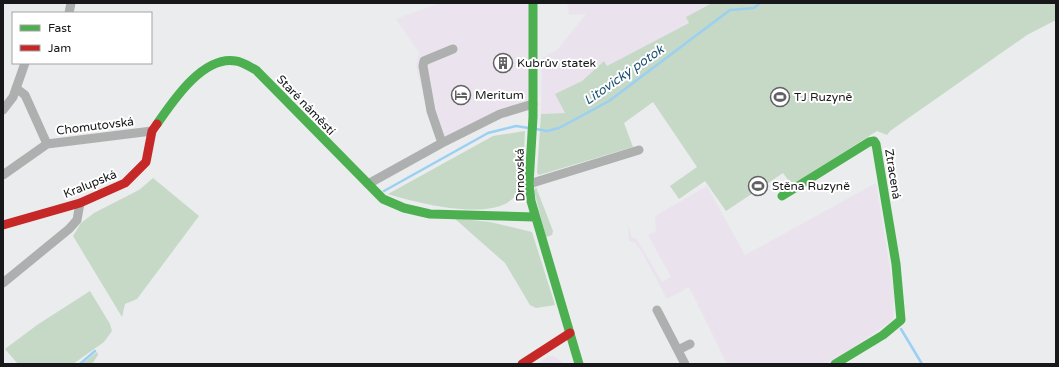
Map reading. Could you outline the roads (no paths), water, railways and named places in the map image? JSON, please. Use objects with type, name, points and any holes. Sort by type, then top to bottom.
[{"type":"street","name":"Drnovská","points":[[533,3],[533,117],[529,184],[535,217],[579,364]]},
{"type":"street","points":[[442,143],[431,111],[423,66],[424,61],[453,49]]},
{"type":"street","name":"Staré náměstí","points":[[219,62],[236,60],[256,70],[383,199],[404,208],[430,214],[535,217]]},
{"type":"street","name":"Kralupská","points":[[3,225],[80,203],[125,183],[146,162],[152,131],[179,92],[203,71],[219,62]]},
{"type":"street","points":[[3,110],[13,97],[24,64]]},
{"type":"street","points":[[16,88],[25,95],[47,144]]},
{"type":"street","points":[[368,184],[442,143],[500,114],[533,104]]},
{"type":"street","name":"Chomutovská","points":[[3,175],[47,144],[152,131]]},
{"type":"street","name":"Ztracená","points":[[782,196],[869,142],[874,141],[878,148],[896,264],[901,320],[883,335],[835,364]]},
{"type":"street","points":[[529,184],[639,150]]},
{"type":"street","points":[[3,284],[69,229],[77,220],[80,203]]},
{"type":"street","points":[[657,310],[685,364]]},
{"type":"street","points":[[522,364],[570,333]]},
{"type":"street","points":[[678,350],[690,344]]},
{"type":"waterway","name":"Litovický potok","points":[[536,129],[547,131],[559,128],[609,101],[730,10],[754,8],[760,3]]},
{"type":"waterway","name":"Litovický potok","points":[[384,191],[488,133],[516,126],[529,128]]},
{"type":"waterway","points":[[901,329],[922,364]]},
{"type":"waterway","name":"Litovický potok","points":[[80,364],[95,351]]},
{"type":"place","name":"Kubrův statek","points":[[503,63]]},
{"type":"place","name":"Meritum","points":[[461,95]]},
{"type":"place","name":"TJ Ruzyně","points":[[780,97]]},
{"type":"place","name":"Stěna Ruzyně","points":[[758,186]]}]
